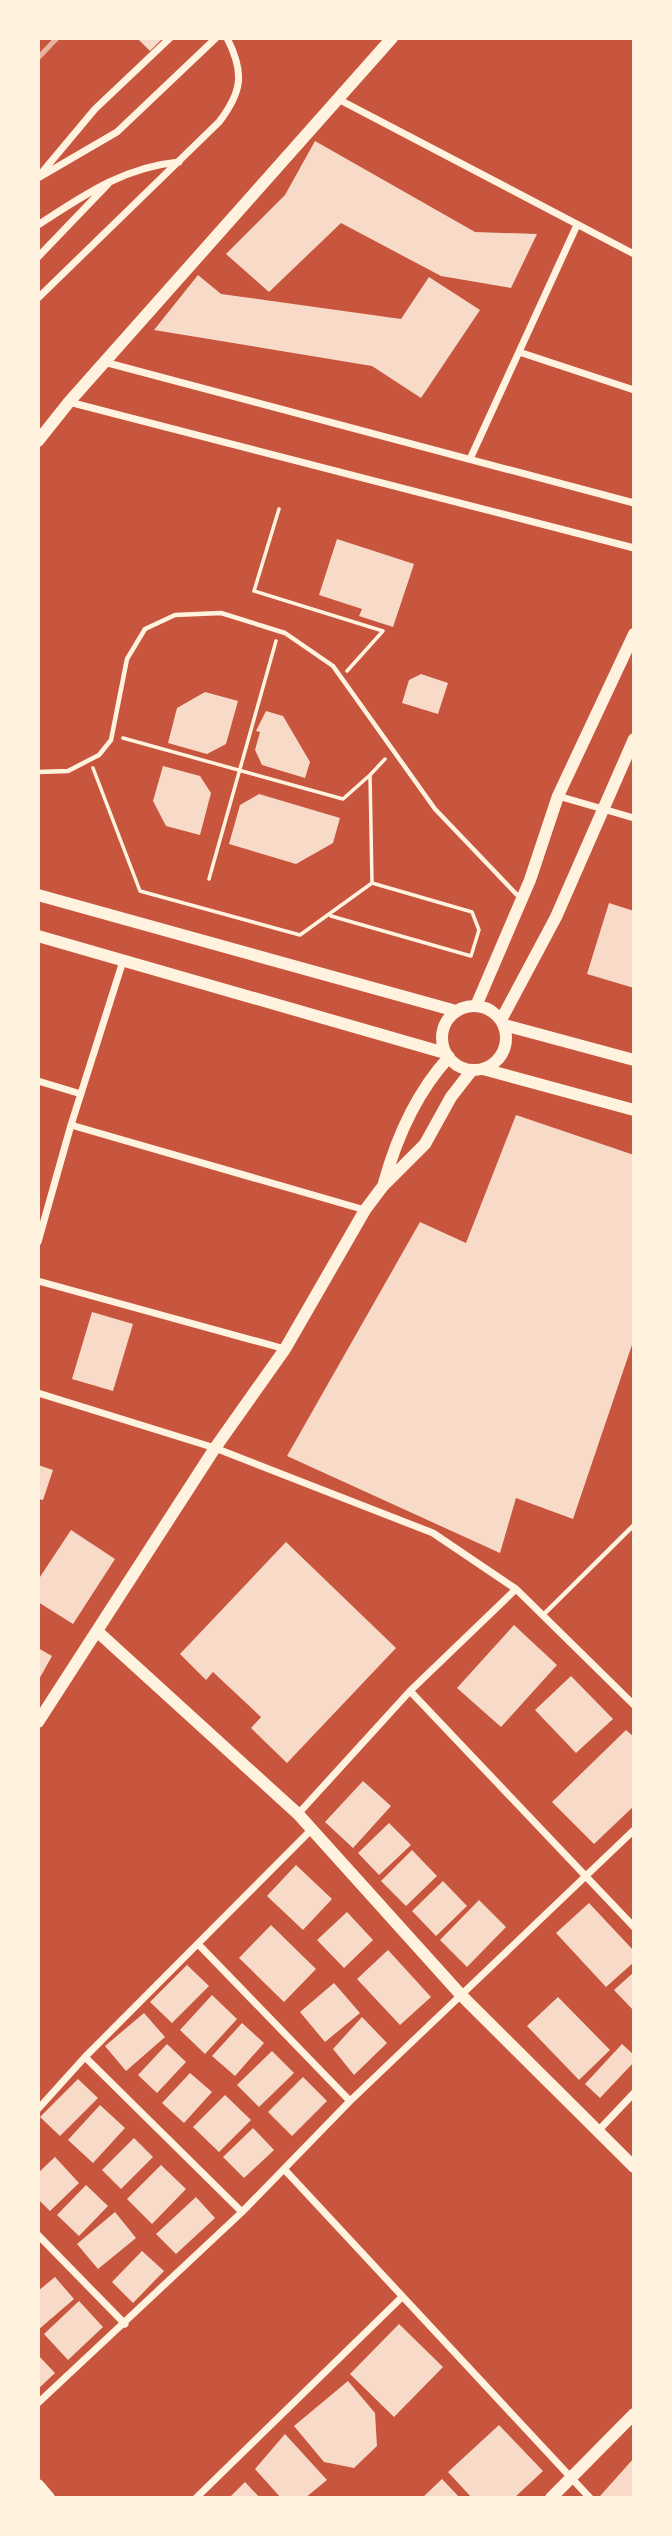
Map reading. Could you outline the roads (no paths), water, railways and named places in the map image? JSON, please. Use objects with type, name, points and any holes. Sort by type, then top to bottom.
[{"type":"street","points":[[38,177],[95,109],[170,38]]},
{"type":"street","points":[[38,177],[117,132],[216,38]]},
{"type":"street","points":[[38,298],[179,162],[233,104],[239,83],[239,60],[227,38]]},
{"type":"street","points":[[38,441],[104,362],[392,38]]},
{"type":"street","points":[[338,99],[634,254]]},
{"type":"street","points":[[38,225],[115,178],[154,164],[179,162]]},
{"type":"street","points":[[38,257],[115,178]]},
{"type":"street","points":[[470,459],[577,225]]},
{"type":"street","points":[[519,352],[632,387]]},
{"type":"street","points":[[104,362],[634,503]]},
{"type":"street","points":[[69,402],[634,548]]},
{"type":"street","points":[[477,1006],[521,900],[558,796],[634,634]]},
{"type":"street","points":[[38,1721],[215,1448],[285,1349],[366,1210],[383,1186],[425,1144],[451,1097],[477,1070],[498,1059],[503,1051],[506,1034],[503,1022],[556,917],[634,739]]},
{"type":"street","points":[[558,796],[634,818]]},
{"type":"street","points":[[38,895],[456,1012]]},
{"type":"street","points":[[38,936],[447,1055],[477,1070],[634,1110]]},
{"type":"street","points":[[38,1242],[71,1125],[123,961]]},
{"type":"street","points":[[447,1055],[442,1035],[449,1018],[456,1012],[477,1006],[486,1008],[503,1022],[634,1060]]},
{"type":"street","points":[[383,1186],[396,1141],[428,1080],[447,1055]]},
{"type":"street","points":[[38,1081],[81,1094]]},
{"type":"street","points":[[71,1125],[366,1210]]},
{"type":"street","points":[[38,1281],[285,1349]]},
{"type":"street","points":[[38,1393],[215,1448],[433,1533],[516,1589],[634,1705]]},
{"type":"street","points":[[298,1814],[410,1691],[516,1589]]},
{"type":"street","points":[[98,1632],[298,1814],[461,1995],[634,2168]]},
{"type":"street","points":[[410,1691],[634,1927]]},
{"type":"street","points":[[38,2109],[85,2057],[199,1945],[311,1829]]},
{"type":"street","points":[[38,2403],[242,2212],[350,2101],[634,1830]]},
{"type":"street","points":[[199,1945],[350,2101]]},
{"type":"street","points":[[85,2057],[242,2212]]},
{"type":"street","points":[[597,2131],[634,2092]]},
{"type":"street","points":[[284,2169],[590,2497]]},
{"type":"street","points":[[38,2235],[125,2324]]},
{"type":"street","points":[[195,2497],[402,2297]]},
{"type":"street","points":[[551,2497],[634,2414]]},
{"type":"street","points":[[38,2485],[49,2497]]},
{"type":"lane","points":[[38,772],[68,771],[99,755],[112,735],[127,659],[145,629],[175,615],[221,613],[279,631],[333,666],[435,809],[521,900]]},
{"type":"lane","points":[[543,1615],[634,1525]]},
{"type":"railway","points":[[38,58],[57,38]]}]
